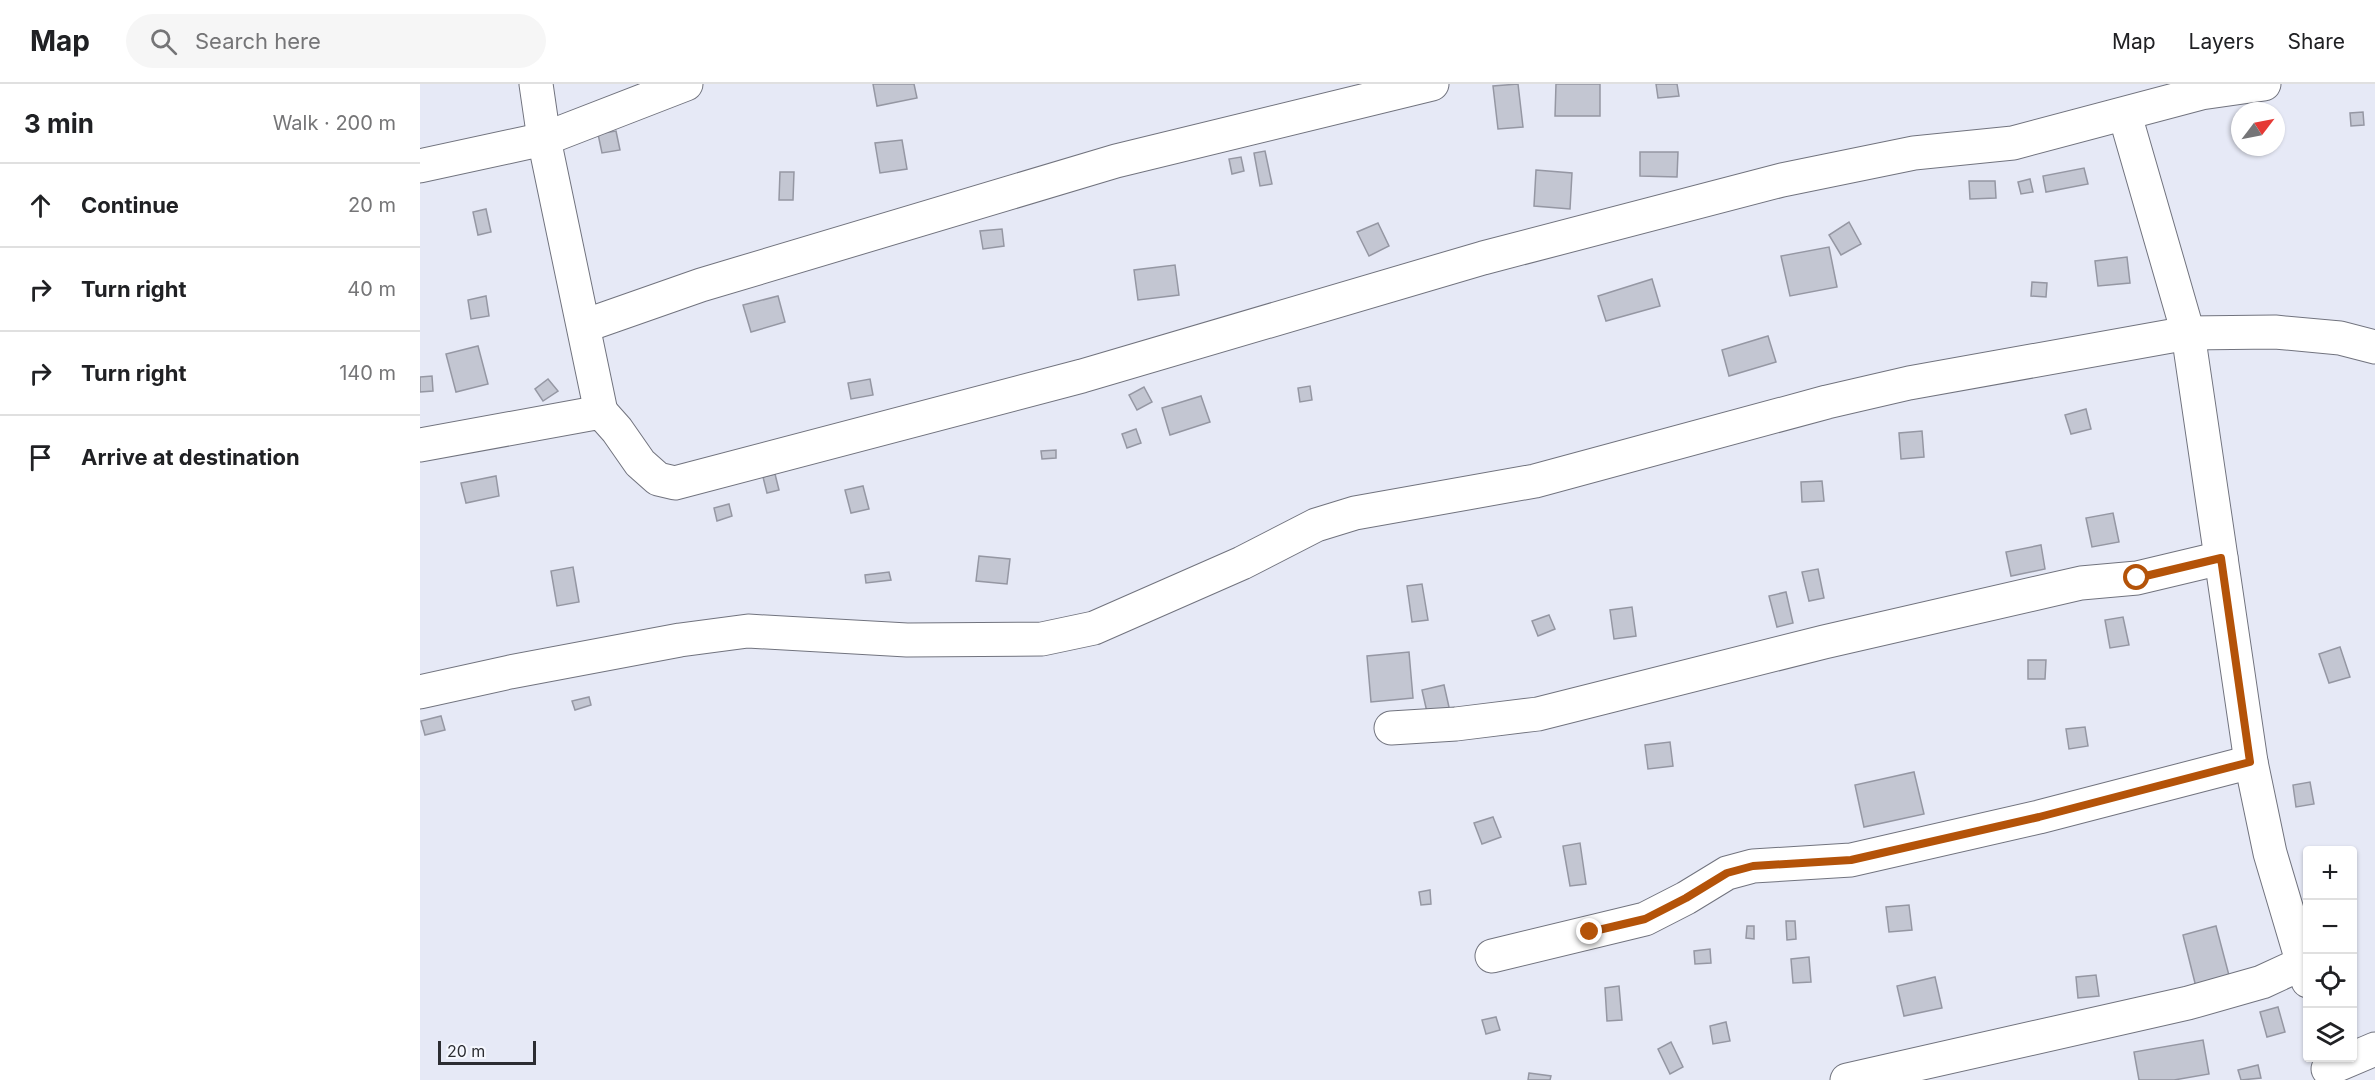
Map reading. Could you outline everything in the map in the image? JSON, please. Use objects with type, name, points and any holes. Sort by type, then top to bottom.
[{"type":"street","points":[[536,84],[544,139],[601,412],[640,463],[658,479],[675,483],[1082,376],[1483,258],[1782,180],[1914,153],[2013,143],[2201,93],[2264,84]]},
{"type":"street","points":[[420,166],[544,139],[686,84]]},
{"type":"street","points":[[584,326],[701,285],[1116,161],[1432,84]]},
{"type":"street","points":[[2125,115],[2188,333],[2250,762],[2270,853],[2303,965]]},
{"type":"street","points":[[420,692],[510,672],[680,640],[748,631],[906,640],[1002,640],[1052,637],[1094,628],[1242,563],[1316,525],[1355,513],[1535,481],[1827,402],[1910,383],[2188,333],[2275,332],[2340,338],[2375,347]]},
{"type":"street","points":[[420,445],[601,412]]},
{"type":"street","points":[[1391,728],[1538,714],[1824,642],[2081,583],[2137,578],[2221,558]]},
{"type":"street","points":[[1492,956],[1645,919],[1727,873],[1753,866],[1851,860],[2039,817],[2250,762]]},
{"type":"street","points":[[1847,1080],[2188,1003],[2303,972]]},
{"type":"street","points":[[2328,1069],[2375,1049]]},
{"type":"building","points":[[873,84],[914,84],[917,98],[877,106]]},
{"type":"building","points":[[1518,84],[1523,127],[1498,129],[1493,86]]},
{"type":"building","points":[[1556,84],[1600,84],[1600,116],[1555,116]]},
{"type":"building","points":[[1656,84],[1677,84],[1679,96],[1658,98]]},
{"type":"building","points":[[2363,112],[2364,125],[2351,126],[2350,113]]},
{"type":"building","points":[[616,131],[620,150],[602,153],[598,134]]},
{"type":"building","points":[[902,140],[907,169],[880,173],[875,143]]},
{"type":"building","points":[[1265,151],[1272,184],[1260,186],[1254,153]]},
{"type":"building","points":[[1640,152],[1678,152],[1677,177],[1640,176]]},
{"type":"building","points":[[1241,157],[1244,171],[1232,174],[1229,159]]},
{"type":"building","points":[[2084,168],[2088,184],[2046,192],[2043,176]]},
{"type":"building","points":[[1536,170],[1572,173],[1570,209],[1534,206]]},
{"type":"building","points":[[780,172],[794,172],[793,200],[779,200]]},
{"type":"building","points":[[2030,179],[2033,192],[2021,194],[2018,182]]},
{"type":"building","points":[[1969,181],[1995,181],[1996,198],[1970,199]]},
{"type":"building","points":[[486,209],[491,232],[478,235],[473,212]]},
{"type":"building","points":[[1849,222],[1861,244],[1841,255],[1829,235]]},
{"type":"building","points":[[1378,223],[1389,246],[1369,256],[1357,232]]},
{"type":"building","points":[[1002,229],[1004,246],[983,249],[980,231]]},
{"type":"building","points":[[1829,247],[1837,287],[1790,296],[1781,256]]},
{"type":"building","points":[[2127,257],[2130,283],[2098,286],[2095,261]]},
{"type":"building","points":[[1175,265],[1179,295],[1138,300],[1134,270]]},
{"type":"building","points":[[1652,279],[1660,306],[1606,321],[1598,296]]},
{"type":"building","points":[[2032,282],[2047,283],[2046,297],[2031,296]]},
{"type":"building","points":[[486,296],[489,316],[471,319],[468,300]]},
{"type":"building","points":[[778,296],[785,322],[751,332],[743,305]]},
{"type":"building","points":[[1768,336],[1776,362],[1729,376],[1722,350]]},
{"type":"building","points":[[478,346],[488,384],[456,392],[446,354]]},
{"type":"building","points":[[432,376],[433,391],[420,392],[420,377]]},
{"type":"building","points":[[548,379],[558,391],[543,401],[535,389]]},
{"type":"building","points":[[870,379],[873,395],[851,399],[848,383]]},
{"type":"building","points":[[1310,386],[1312,400],[1300,402],[1298,388]]},
{"type":"building","points":[[1144,387],[1152,402],[1137,410],[1129,395]]},
{"type":"building","points":[[1201,396],[1210,422],[1170,435],[1162,408]]},
{"type":"building","points":[[2086,409],[2091,429],[2071,434],[2065,415]]},
{"type":"building","points":[[1136,429],[1141,443],[1127,448],[1122,434]]},
{"type":"building","points":[[1922,431],[1924,457],[1901,459],[1899,433]]},
{"type":"building","points":[[1056,450],[1056,458],[1042,459],[1041,451]]},
{"type":"building","points":[[775,474],[779,490],[767,493],[763,477]]},
{"type":"building","points":[[496,476],[499,496],[466,503],[461,483]]},
{"type":"building","points":[[1822,481],[1824,501],[1802,502],[1801,482]]},
{"type":"building","points":[[863,486],[869,509],[851,513],[845,490]]},
{"type":"building","points":[[729,504],[732,516],[717,521],[714,508]]},
{"type":"building","points":[[2113,513],[2119,542],[2092,547],[2086,518]]},
{"type":"building","points":[[2041,545],[2045,569],[2011,576],[2006,552]]},
{"type":"building","points":[[979,556],[1010,559],[1007,584],[976,581]]},
{"type":"building","points":[[573,567],[579,602],[557,606],[551,571]]},
{"type":"building","points":[[1818,569],[1824,598],[1809,601],[1802,572]]},
{"type":"building","points":[[889,572],[891,580],[866,583],[865,575]]},
{"type":"building","points":[[1422,584],[1428,620],[1412,622],[1407,586]]},
{"type":"building","points":[[1786,592],[1793,623],[1777,627],[1769,596]]},
{"type":"building","points":[[1632,607],[1636,636],[1614,639],[1610,610]]},
{"type":"building","points":[[1549,615],[1555,629],[1538,636],[1532,621]]},
{"type":"building","points":[[2123,617],[2129,645],[2110,648],[2105,620]]},
{"type":"building","points":[[2340,647],[2350,677],[2329,683],[2319,654]]},
{"type":"building","points":[[1409,652],[1413,698],[1371,702],[1367,656]]},
{"type":"building","points":[[2028,660],[2046,660],[2045,679],[2028,679]]},
{"type":"building","points":[[1444,685],[1451,716],[1429,721],[1422,690]]},
{"type":"building","points":[[589,697],[591,705],[575,710],[572,701]]},
{"type":"building","points":[[441,716],[445,730],[425,735],[421,721]]},
{"type":"building","points":[[2085,727],[2088,746],[2069,749],[2066,729]]},
{"type":"building","points":[[1670,742],[1673,766],[1648,769],[1645,745]]},
{"type":"building","points":[[1914,772],[1924,814],[1864,827],[1855,785]]},
{"type":"building","points":[[2310,782],[2314,804],[2296,807],[2293,785]]},
{"type":"building","points":[[1493,817],[1501,837],[1482,844],[1474,823]]},
{"type":"building","points":[[1580,843],[1586,884],[1570,886],[1563,846]]},
{"type":"building","points":[[1430,890],[1431,904],[1421,905],[1419,892]]},
{"type":"building","points":[[1909,905],[1912,930],[1889,932],[1886,907]]},
{"type":"building","points":[[1786,921],[1795,921],[1796,939],[1787,940]]},
{"type":"building","points":[[1747,926],[1754,926],[1754,939],[1746,938]]},
{"type":"building","points":[[2216,926],[2231,983],[2197,991],[2183,935]]},
{"type":"building","points":[[1710,949],[1711,963],[1695,964],[1694,951]]},
{"type":"building","points":[[1809,957],[1811,982],[1793,983],[1791,959]]},
{"type":"building","points":[[2096,975],[2099,996],[2078,998],[2076,977]]},
{"type":"building","points":[[1935,977],[1942,1008],[1904,1016],[1897,986]]},
{"type":"building","points":[[1619,986],[1622,1020],[1607,1021],[1605,988]]},
{"type":"building","points":[[2278,1007],[2285,1032],[2267,1037],[2260,1012]]},
{"type":"building","points":[[1496,1017],[1500,1030],[1486,1034],[1482,1020]]},
{"type":"building","points":[[1726,1022],[1730,1041],[1713,1044],[1710,1026]]},
{"type":"building","points":[[2203,1040],[2209,1074],[2174,1080],[2139,1080],[2134,1052]]},
{"type":"building","points":[[1671,1042],[1683,1067],[1670,1074],[1658,1049]]},
{"type":"building","points":[[2258,1065],[2261,1078],[2241,1080],[2238,1070]]},
{"type":"building","points":[[1529,1073],[1551,1076],[1550,1080],[1528,1080]]},
{"type":"route","points":[[1590,932],[1611,929],[1645,919],[1727,873],[1753,866],[1851,860],[2039,817],[2250,762],[2221,558],[2137,578]]}]
